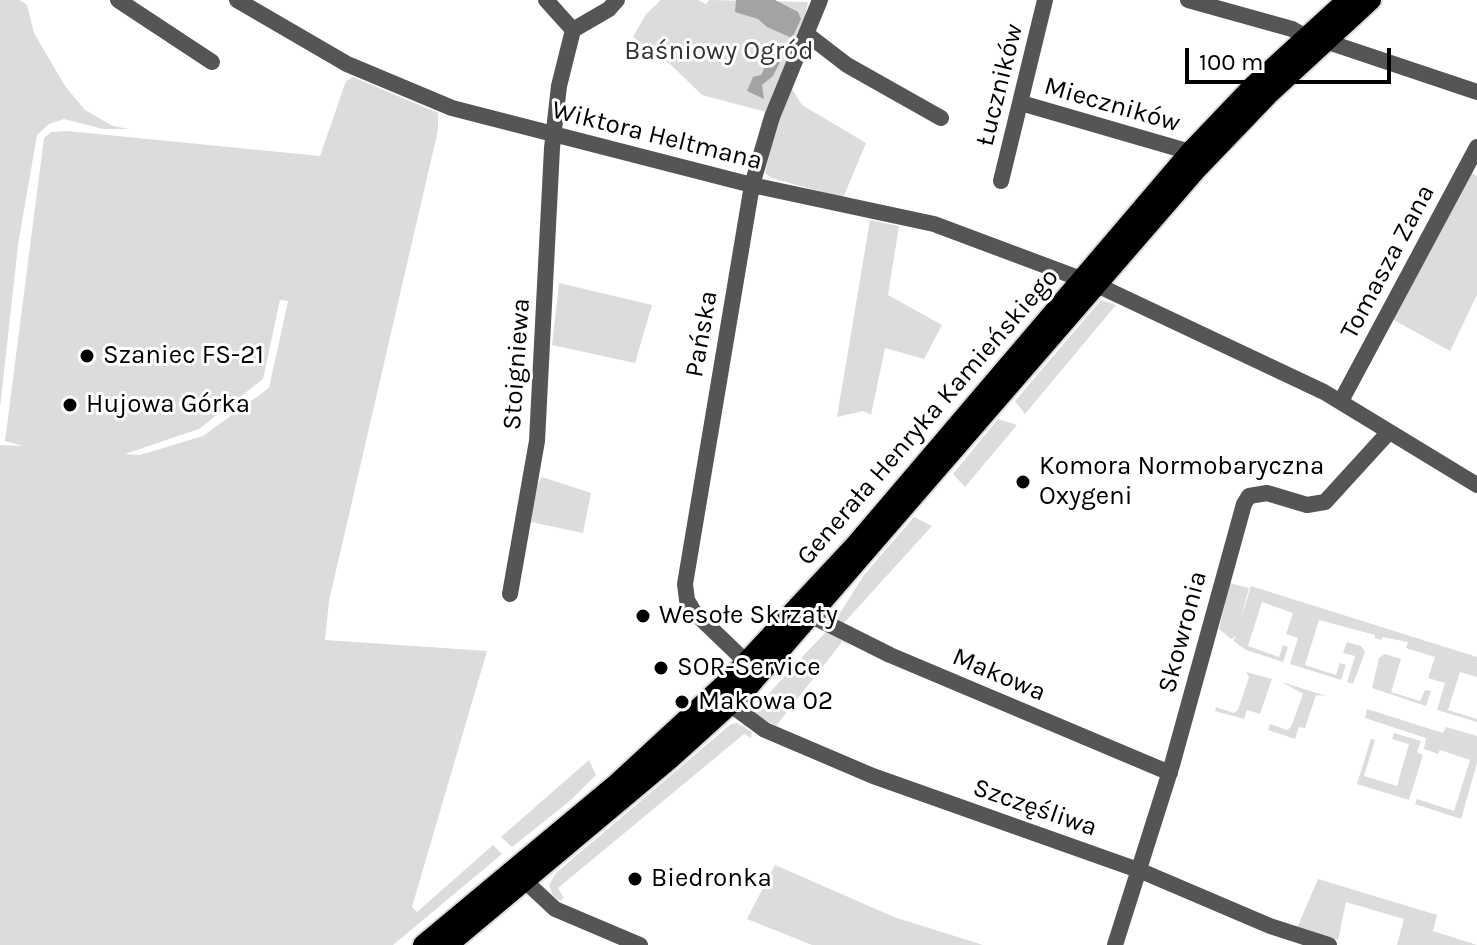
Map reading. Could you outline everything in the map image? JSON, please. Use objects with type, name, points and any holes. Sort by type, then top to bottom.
[{"type":"main road","name":"Generała Henryka Kamieńskiego","points":[[423,945],[615,785],[746,662],[856,544],[1089,282],[1316,39],[1347,0]]},
{"type":"main road","name":"Generała Henryka Kamieńskiego","points":[[448,945],[731,705],[812,616],[1089,282],[1190,152],[1316,39],[1371,0]]},
{"type":"street","points":[[118,0],[212,62]]},
{"type":"street","name":"Wiktora Heltmana","points":[[237,0],[307,43],[398,88],[452,108],[752,185],[934,224],[1089,282],[1341,401],[1388,433],[1477,485]]},
{"type":"street","points":[[546,0],[573,30],[609,9],[617,0]]},
{"type":"street","name":"Pańska","points":[[746,662],[694,612],[687,600],[685,584],[752,185],[772,117],[820,0]]},
{"type":"street","name":"Łuczników","points":[[1001,181],[1045,0]]},
{"type":"street","points":[[1188,0],[1292,29],[1477,92]]},
{"type":"street","name":"Stoigniewa","points":[[510,594],[537,441],[553,135],[559,86],[573,30]]},
{"type":"street","name":"Łuczników","points":[[808,35],[847,65],[941,118]]},
{"type":"street","name":"Mieczników","points":[[1021,103],[1190,152]]},
{"type":"street","name":"Tomasza Zana","points":[[1341,401],[1477,147]]},
{"type":"street","name":"Skowronia","points":[[1115,945],[1170,773],[1244,504],[1249,496],[1267,493],[1307,505],[1325,502],[1388,433]]},
{"type":"street","name":"Makowa","points":[[812,616],[890,655],[1170,773]]},
{"type":"street","name":"Szczęśliwa","points":[[731,705],[765,730],[873,776],[1141,871],[1270,926],[1329,945]]},
{"type":"street","points":[[525,881],[555,909],[629,943]]},
{"type":"green space","points":[[0,0],[20,0],[27,5],[34,33],[65,86],[85,110],[113,126],[129,129],[103,129],[64,119],[49,124],[37,135],[18,245],[0,408]]},
{"type":"green space","name":"Baśniowy Ogród","points":[[661,0],[698,0],[706,4],[709,0],[808,2],[804,22],[766,112],[702,95],[670,64],[633,37],[646,14]]},
{"type":"green space","points":[[353,77],[438,113],[438,130],[329,601],[325,640],[487,651],[412,907],[417,912],[493,845],[502,854],[393,945],[0,945],[0,445],[23,446],[5,441],[44,138],[51,132],[67,131],[320,156],[346,81]],"holes":[[[280,300],[288,301],[269,388],[203,436],[140,455],[125,454],[199,429],[263,379]]]},
{"type":"green space","points":[[792,89],[802,105],[866,143],[843,198],[772,178],[765,173],[779,114]]},
{"type":"green space","points":[[1469,171],[1477,176],[1477,295],[1450,351],[1392,319]]},
{"type":"green space","points":[[870,220],[899,226],[888,295],[942,325],[924,359],[885,348],[871,415],[863,411],[837,417]]},
{"type":"green space","points":[[559,283],[652,305],[635,363],[552,345]]},
{"type":"green space","points":[[1101,300],[1116,305],[1025,414],[1015,401]]},
{"type":"green space","points":[[998,419],[1017,425],[965,487],[953,474]]},
{"type":"green space","points":[[542,477],[591,493],[583,533],[531,522],[537,485]]},
{"type":"green space","points":[[914,517],[932,526],[843,624],[835,621],[864,575]]},
{"type":"green space","points":[[1230,583],[1249,588],[1240,622],[1251,586],[1477,657],[1477,677],[1460,672],[1448,710],[1477,719],[1477,722],[1437,710],[1445,683],[1428,678],[1435,657],[1406,648],[1408,642],[1383,637],[1381,640],[1375,635],[1319,620],[1305,665],[1336,675],[1340,663],[1346,665],[1341,680],[1290,664],[1298,638],[1286,634],[1293,613],[1262,602],[1248,646],[1279,657],[1283,645],[1288,647],[1283,662],[1246,650],[1233,641],[1236,636],[1231,639],[1219,629]]},
{"type":"green space","points":[[827,631],[854,648],[842,642],[776,726],[752,712],[785,676],[792,675],[802,664],[802,657]]},
{"type":"green space","points":[[1347,642],[1361,646],[1365,652],[1353,684],[1347,682],[1355,656],[1343,653]]},
{"type":"green space","points":[[1385,654],[1401,659],[1391,692],[1420,701],[1425,690],[1431,691],[1426,706],[1372,688],[1379,658]]},
{"type":"green space","points":[[1246,672],[1272,679],[1260,714],[1247,710],[1244,719],[1215,711],[1216,707],[1234,713],[1238,710],[1249,677]]},
{"type":"green space","points":[[1282,682],[1326,696],[1316,695],[1305,728],[1299,727],[1295,739],[1268,730],[1270,724],[1287,730],[1291,727],[1303,694]]},
{"type":"green space","points":[[1367,709],[1443,733],[1446,727],[1477,736],[1477,763],[1461,819],[1415,804],[1417,799],[1454,811],[1470,760],[1440,750],[1438,754],[1424,749],[1426,738],[1365,718]]},
{"type":"green space","points":[[737,723],[752,732],[751,738],[744,734],[558,888],[564,898],[560,901],[553,896],[549,885],[556,873],[731,724]]},
{"type":"green space","points":[[1394,733],[1421,741],[1417,752],[1423,755],[1409,800],[1357,784],[1371,739],[1375,740],[1364,776],[1397,786],[1409,744],[1392,739]]},
{"type":"green space","points":[[589,760],[596,775],[571,800],[512,847],[501,837]]},
{"type":"green space","points":[[775,865],[894,917],[983,945],[812,945],[747,919]]},
{"type":"green space","points":[[1318,879],[1437,915],[1433,931],[1477,945],[1397,945],[1404,919],[1346,902],[1338,940],[1297,928]]},
{"type":"shaded area","points":[[736,0],[775,0],[798,12],[801,19],[792,38],[767,27],[758,19],[735,12]]},
{"type":"shaded area","points":[[774,48],[786,50],[773,76],[762,85],[764,99],[747,91],[753,77],[761,75]]},
{"type":"place","name":"Szaniec FS-21","points":[[87,356]]},
{"type":"place","name":"Hujowa Górka","points":[[70,405]]},
{"type":"place","name":"Komora Normobaryczna Oxygeni","points":[[1023,482]]},
{"type":"place","name":"Wesołe Skrzaty","points":[[643,616]]},
{"type":"place","name":"SOR-Service","points":[[661,668]]},
{"type":"place","name":"Makowa 02","points":[[682,702]]},
{"type":"place","name":"Biedronka","points":[[635,879]]}]
